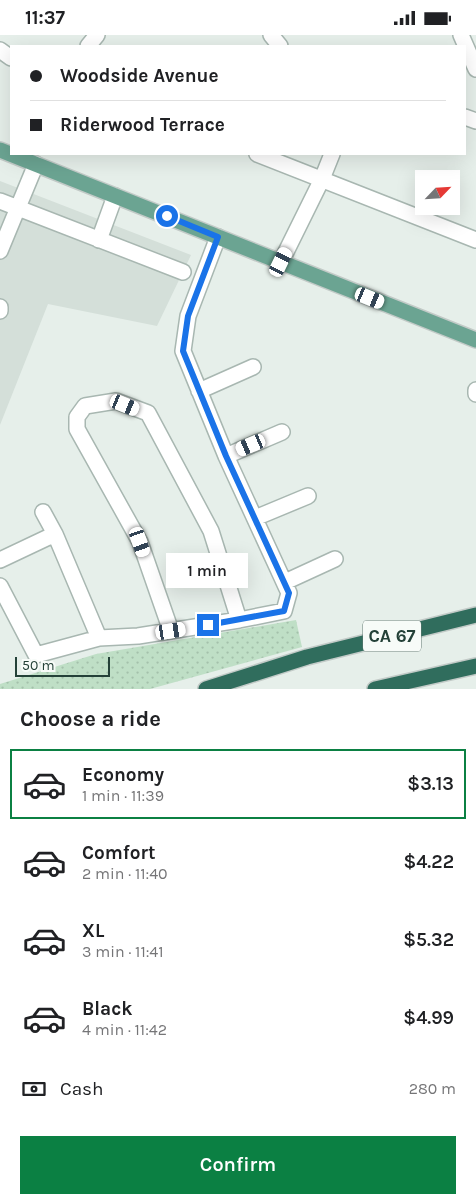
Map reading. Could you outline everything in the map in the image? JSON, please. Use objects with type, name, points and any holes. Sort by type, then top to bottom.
[{"type":"highway","name":"CA 67","points":[[206,689],[307,657],[476,615]]},
{"type":"highway","name":"CA 67","points":[[375,689],[476,666]]},
{"type":"main road","points":[[13,155],[476,341]]},
{"type":"street","points":[[89,45],[97,35]]},
{"type":"street","points":[[271,35],[279,45]]},
{"type":"street","points":[[462,35],[476,69]]},
{"type":"street","points":[[260,155],[476,240]]},
{"type":"street","points":[[281,262],[322,179],[332,155]]},
{"type":"street","points":[[0,251],[36,164]]},
{"type":"street","points":[[99,240],[115,196]]},
{"type":"street","points":[[0,201],[183,272]]},
{"type":"street","points":[[0,586],[36,655],[99,639],[138,636],[284,611],[289,593],[226,456],[183,351],[188,316],[218,237]]},
{"type":"street","points":[[199,391],[252,367]]},
{"type":"street","points":[[171,631],[140,542],[77,429],[77,417],[85,406],[116,401],[148,413],[211,531],[238,620]]},
{"type":"street","points":[[226,456],[282,432]]},
{"type":"street","points":[[255,518],[308,495]]},
{"type":"street","points":[[44,513],[99,639]]},
{"type":"street","points":[[0,560],[54,534]]},
{"type":"street","points":[[284,582],[335,559]]},
{"type":"shaded area","points":[[0,181],[191,255],[157,326],[48,304],[0,425]]},
{"type":"green space","points":[[296,620],[302,647],[150,689],[0,689],[0,684],[96,654]]},
{"type":"route","points":[[167,216],[218,237],[188,316],[183,351],[226,456],[289,593],[284,611],[208,625]]}]
